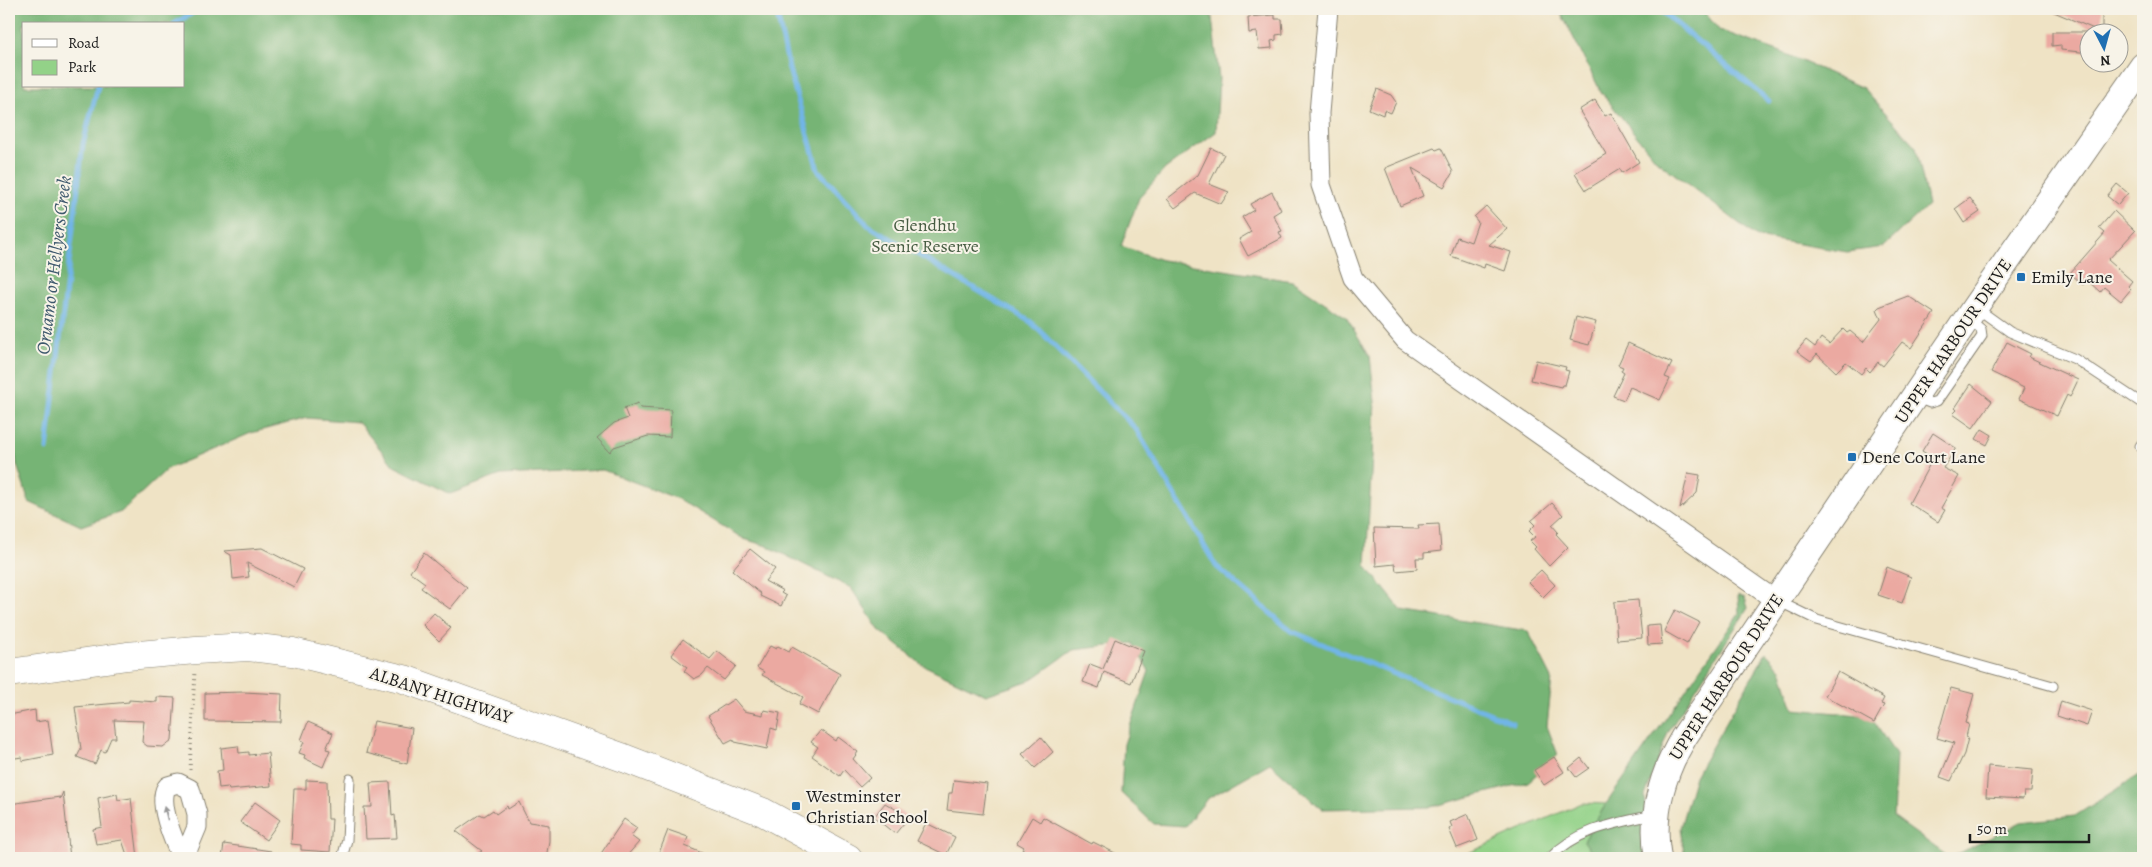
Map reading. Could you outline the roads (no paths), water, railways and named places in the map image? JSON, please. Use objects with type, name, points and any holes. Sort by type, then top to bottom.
[{"type":"main road","name":"UPPER HARBOUR DRIVE","points":[[1658,858],[1656,815],[1661,787],[1672,757],[1775,600],[2143,66]]},
{"type":"main road","name":"ALBANY HIGHWAY","points":[[9,673],[127,656],[196,650],[248,647],[293,652],[404,679],[631,760],[763,812],[848,858]]},
{"type":"street","points":[[1328,9],[1319,113],[1321,185],[1353,278],[1405,340],[1775,600]]},
{"type":"lane","points":[[1972,313],[2010,332],[2075,359],[2143,404]]},
{"type":"lane","points":[[1775,600],[1817,620],[2053,686]]},
{"type":"lane","points":[[342,858],[347,840],[350,779]]},
{"type":"lane","points":[[1550,858],[1560,847],[1600,826],[1656,815]]},
{"type":"waterway","name":"Oruamo or Hellyers Creek","points":[[177,22],[199,9]]},
{"type":"waterway","points":[[776,9],[789,69],[818,170],[868,225],[1031,322],[1136,429],[1216,566],[1291,631],[1513,723]]},
{"type":"waterway","points":[[1659,9],[1769,101]]},
{"type":"waterway","name":"Oruamo or Hellyers Creek","points":[[47,449],[83,144],[97,88]]},
{"type":"place","name":"Emily Lane","points":[[2021,277]]},
{"type":"place","name":"Dene Court Lane","points":[[1852,457]]},
{"type":"place","name":"Westminster Christian School","points":[[796,806]]},
{"type":"park label","name":"Glendhu Scenic Reserve","points":[[925,235]]}]
